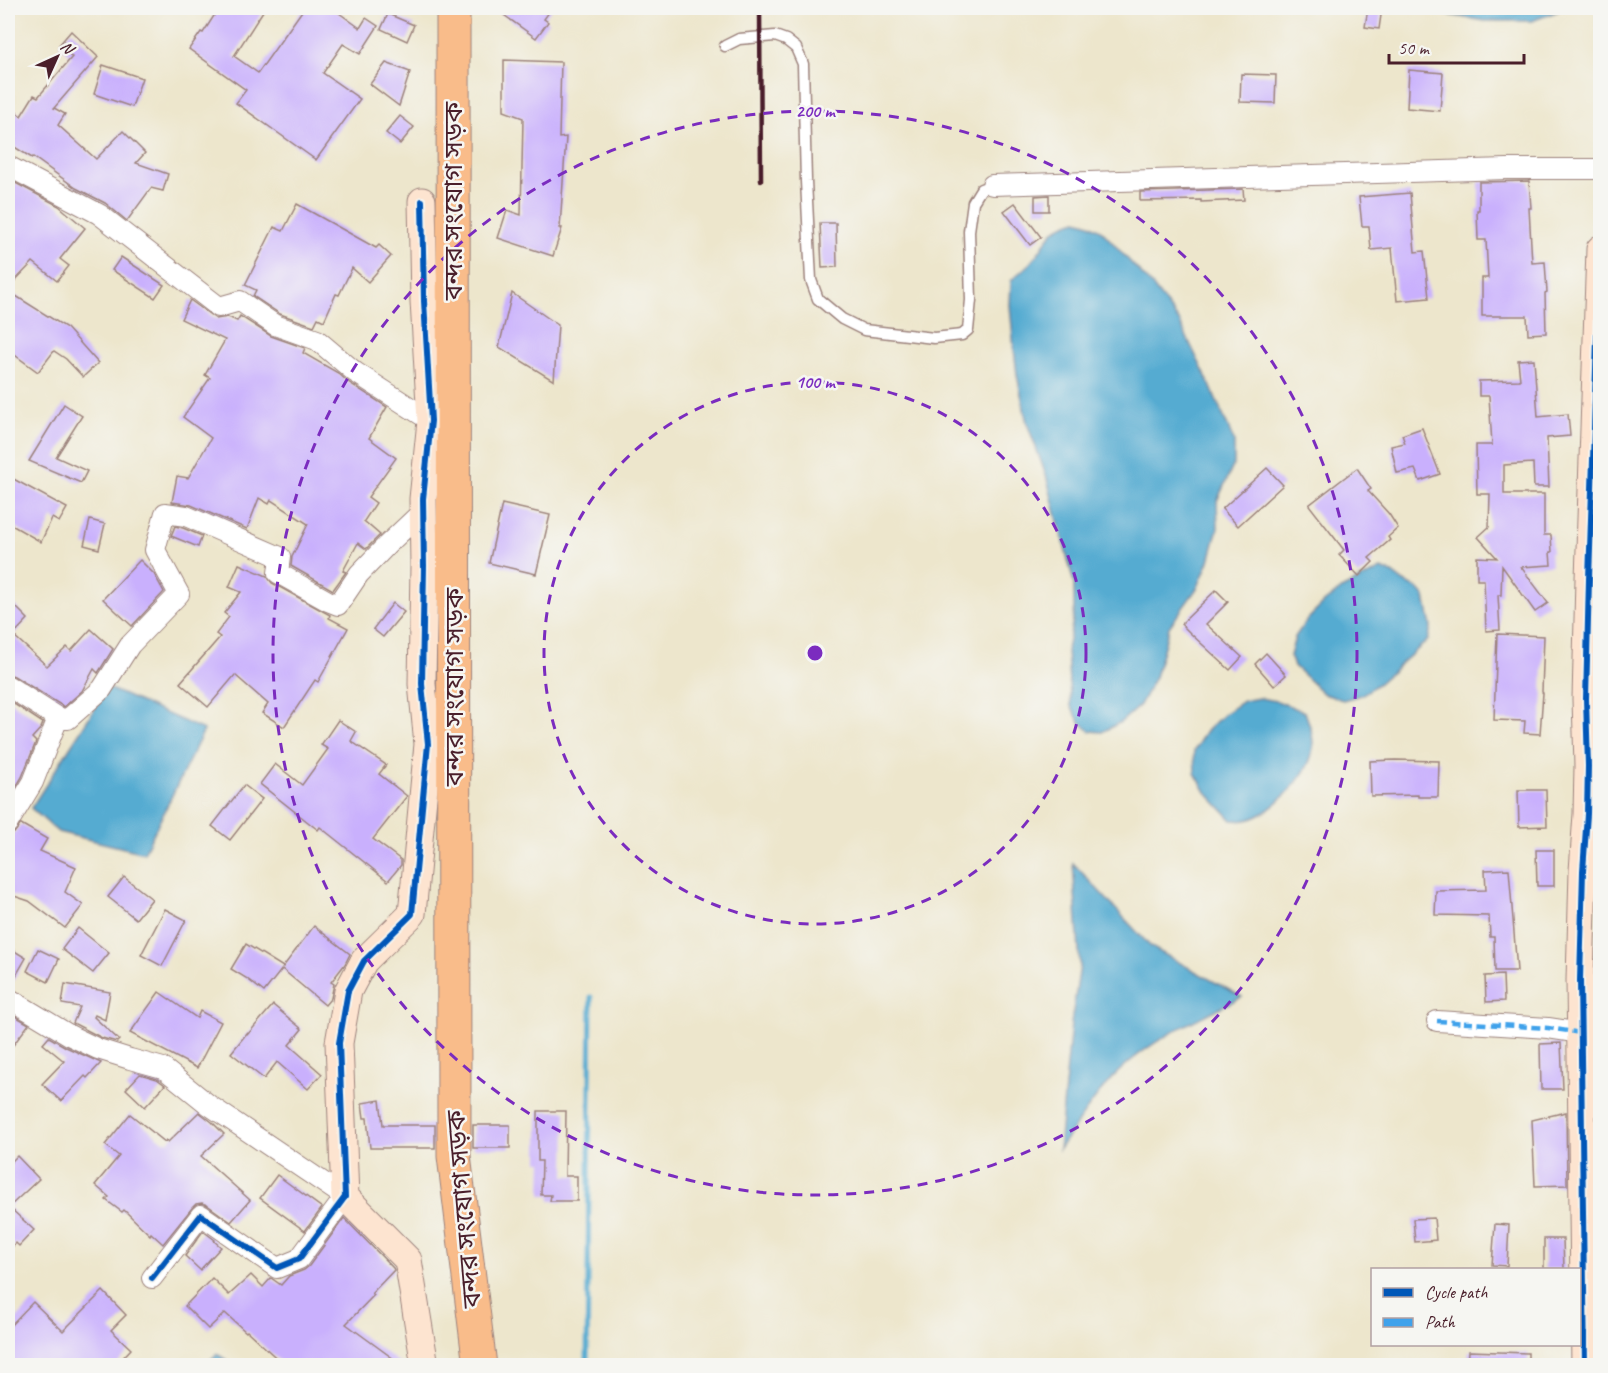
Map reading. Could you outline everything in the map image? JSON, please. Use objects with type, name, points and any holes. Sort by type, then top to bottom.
[{"type":"highway","name":"বন্দর সংযোগ সড়ক","points":[[453,8],[454,1156],[480,1365]]},
{"type":"street","points":[[8,166],[99,214],[219,307],[240,301],[275,325],[317,340],[355,372],[431,421]]},
{"type":"street","points":[[992,184],[1507,169],[1600,169]]},
{"type":"street","points":[[152,1278],[201,1215],[277,1268],[299,1258],[345,1197],[339,1043],[348,991],[364,961],[412,914],[428,744],[422,684],[423,499],[431,421],[424,301],[422,201]]},
{"type":"street","points":[[1585,1365],[1581,1032],[1583,871],[1587,814],[1594,766],[1587,678],[1600,249]]},
{"type":"street","points":[[8,686],[58,718],[68,719],[102,689],[130,645],[179,594],[155,550],[165,513],[186,516],[280,557],[278,573],[338,605],[359,574],[423,511]]},
{"type":"street","points":[[8,824],[33,782],[58,718]]},
{"type":"street","points":[[8,998],[71,1036],[98,1049],[163,1068],[209,1105],[345,1197],[408,1260],[425,1365]]},
{"type":"street","points":[[1437,1021],[1581,1032]]},
{"type":"lane","points":[[725,46],[740,39],[775,36],[786,40],[796,48],[803,64],[811,280],[818,299],[842,320],[864,330],[934,338],[962,335],[968,330],[971,300],[969,231],[973,202],[981,189],[992,184]]},
{"type":"water","points":[[1419,8],[1561,8],[1532,21],[1485,21]]},
{"type":"water","points":[[1077,220],[1102,231],[1155,289],[1179,321],[1234,441],[1234,464],[1217,501],[1218,528],[1209,561],[1198,587],[1169,627],[1155,677],[1140,705],[1121,722],[1102,732],[1090,731],[1080,722],[1071,706],[1067,650],[1074,615],[1074,583],[1046,475],[1027,423],[1017,375],[1010,305],[1011,281],[1032,261],[1054,231]]},
{"type":"water","points":[[1381,569],[1417,588],[1425,597],[1431,627],[1428,640],[1379,683],[1361,695],[1343,700],[1324,694],[1294,666],[1290,656],[1295,637],[1307,620],[1325,602],[1343,588]]},
{"type":"water","points":[[108,688],[204,730],[144,853],[58,832],[31,808]]},
{"type":"water","points":[[1259,698],[1277,701],[1305,712],[1312,737],[1312,753],[1296,783],[1276,803],[1256,817],[1232,820],[1206,792],[1195,773],[1194,751],[1205,732],[1225,713],[1243,701]]},
{"type":"water","points":[[1073,863],[1151,947],[1242,997],[1169,1034],[1135,1057],[1106,1085],[1059,1149],[1071,1024],[1080,966]]},
{"type":"water","points":[[217,1354],[234,1365],[205,1365]]},
{"type":"building","points":[[219,8],[265,8],[234,56],[258,73],[304,8],[332,8],[360,28],[366,18],[378,26],[360,54],[343,44],[323,73],[360,99],[316,160],[236,103],[246,90],[189,49],[201,32],[203,33]]},
{"type":"building","points":[[494,8],[552,8],[544,19],[548,22],[536,38]]},
{"type":"building","points":[[1368,8],[1382,8],[1379,29],[1365,27]]},
{"type":"building","points":[[388,14],[414,25],[407,41],[381,29]]},
{"type":"building","points":[[71,31],[98,57],[54,108],[65,114],[58,125],[96,159],[123,131],[145,153],[136,163],[168,174],[163,191],[151,188],[127,221],[105,203],[76,188],[33,157],[8,143],[8,105],[21,116],[34,95],[38,97],[72,57],[59,45]]},
{"type":"building","points":[[504,60],[561,62],[559,138],[566,137],[560,228],[562,228],[553,256],[498,238],[507,210],[521,215],[523,118],[504,111]]},
{"type":"building","points":[[386,63],[410,72],[399,106],[370,84]]},
{"type":"building","points":[[103,65],[142,78],[132,107],[94,94]]},
{"type":"building","points":[[1409,70],[1443,73],[1440,111],[1407,108]]},
{"type":"building","points":[[1241,74],[1276,75],[1275,103],[1240,102]]},
{"type":"building","points":[[400,116],[414,127],[400,144],[386,133]]},
{"type":"building","points":[[8,179],[59,206],[85,228],[60,259],[69,266],[57,281],[33,262],[8,288]]},
{"type":"building","points":[[1529,181],[1532,263],[1545,262],[1547,292],[1545,293],[1546,333],[1528,334],[1527,316],[1482,316],[1482,278],[1488,278],[1486,240],[1478,240],[1477,210],[1479,210],[1479,182]]},
{"type":"building","points":[[1243,189],[1244,200],[1140,201],[1140,192]]},
{"type":"building","points":[[1410,193],[1415,252],[1424,251],[1429,298],[1397,301],[1392,248],[1371,250],[1369,226],[1362,226],[1359,197]]},
{"type":"building","points":[[1049,195],[1049,211],[1035,211],[1035,196]]},
{"type":"building","points":[[1015,203],[1041,237],[1030,245],[1004,211]]},
{"type":"building","points":[[297,204],[376,248],[379,245],[391,256],[368,282],[352,268],[339,295],[336,294],[324,321],[318,318],[314,326],[280,314],[253,296],[256,290],[245,285],[274,227],[283,231]]},
{"type":"building","points":[[820,223],[836,223],[837,267],[822,268]]},
{"type":"building","points":[[121,257],[164,285],[155,298],[112,270]]},
{"type":"building","points":[[8,291],[67,328],[98,363],[83,377],[66,359],[54,351],[38,372],[8,350]]},
{"type":"building","points":[[512,293],[558,325],[554,381],[499,347]]},
{"type":"building","points":[[190,300],[216,319],[228,317],[237,321],[240,316],[271,336],[305,348],[303,353],[338,373],[387,407],[369,438],[396,458],[368,497],[376,503],[364,521],[380,535],[366,549],[358,543],[343,571],[346,572],[333,590],[291,566],[292,557],[308,524],[271,500],[269,504],[259,498],[247,529],[191,505],[172,502],[177,476],[188,478],[211,438],[183,417],[210,378],[205,375],[225,340],[181,319]]},
{"type":"building","points":[[1534,359],[1538,417],[1568,414],[1570,436],[1547,438],[1549,487],[1534,487],[1533,463],[1504,465],[1504,494],[1544,494],[1544,535],[1551,535],[1551,565],[1521,567],[1548,603],[1535,612],[1502,566],[1501,595],[1498,595],[1500,630],[1486,631],[1484,580],[1477,580],[1477,557],[1497,558],[1478,537],[1489,527],[1490,494],[1477,494],[1476,445],[1492,445],[1489,396],[1479,396],[1479,381],[1520,380],[1518,360]]},
{"type":"building","points":[[64,404],[82,416],[56,457],[87,471],[81,483],[29,461]]},
{"type":"building","points":[[1422,428],[1440,474],[1420,481],[1415,469],[1397,473],[1391,446],[1405,443],[1402,435]]},
{"type":"building","points":[[1267,468],[1283,485],[1238,526],[1222,509]]},
{"type":"building","points":[[1357,468],[1371,489],[1368,491],[1389,514],[1398,528],[1388,537],[1390,540],[1369,558],[1373,562],[1359,576],[1339,555],[1344,550],[1309,505]]},
{"type":"building","points":[[8,476],[67,508],[59,522],[52,518],[41,542],[8,523]]},
{"type":"building","points":[[502,504],[550,515],[536,574],[489,563]]},
{"type":"building","points":[[90,520],[105,524],[99,549],[84,545]]},
{"type":"building","points":[[175,526],[202,536],[198,547],[171,536]]},
{"type":"building","points":[[140,560],[154,574],[164,592],[132,626],[103,599]]},
{"type":"building","points":[[239,564],[267,576],[272,583],[330,615],[329,618],[348,628],[318,682],[315,680],[284,727],[262,713],[268,704],[235,675],[208,707],[180,683],[220,637],[216,634],[229,617],[224,613],[241,592],[229,587]]},
{"type":"building","points":[[1216,590],[1228,602],[1206,624],[1242,657],[1230,670],[1181,624]]},
{"type":"building","points":[[8,599],[28,619],[13,635],[47,666],[67,647],[71,651],[91,629],[113,649],[98,673],[94,669],[82,691],[64,707],[8,674]]},
{"type":"building","points":[[393,603],[404,612],[383,637],[373,629]]},
{"type":"building","points":[[1497,634],[1544,636],[1540,734],[1524,733],[1525,721],[1494,720]]},
{"type":"building","points":[[1266,653],[1286,675],[1274,686],[1255,664]]},
{"type":"building","points":[[8,700],[43,723],[32,738],[36,742],[22,777],[8,801]]},
{"type":"building","points":[[338,720],[356,732],[351,741],[386,765],[379,774],[407,796],[373,839],[401,860],[401,865],[388,881],[320,827],[318,830],[260,784],[275,764],[302,785],[328,749],[321,745]]},
{"type":"building","points":[[1370,761],[1439,761],[1438,797],[1371,796]]},
{"type":"building","points":[[244,785],[262,799],[230,840],[212,826]]},
{"type":"building","points":[[1518,790],[1546,790],[1547,826],[1519,827]]},
{"type":"building","points":[[21,824],[47,839],[40,851],[76,867],[65,892],[83,905],[65,928],[29,901],[8,894],[8,835],[14,833]]},
{"type":"building","points":[[1536,850],[1554,850],[1554,886],[1537,886]]},
{"type":"building","points":[[1509,869],[1517,971],[1495,971],[1494,937],[1490,937],[1489,916],[1435,915],[1436,891],[1486,890],[1485,870]]},
{"type":"building","points":[[124,877],[152,899],[136,919],[108,897]]},
{"type":"building","points":[[165,909],[186,920],[162,966],[141,955]]},
{"type":"building","points":[[314,926],[350,954],[331,982],[334,984],[331,998],[325,1005],[282,969],[264,992],[231,969],[246,944],[283,967]]},
{"type":"building","points":[[78,928],[109,953],[93,973],[62,949]]},
{"type":"building","points":[[8,947],[26,958],[10,986],[8,986]]},
{"type":"building","points":[[38,949],[59,959],[48,982],[27,971]]},
{"type":"building","points":[[1596,970],[1600,970],[1600,997],[1596,997]]},
{"type":"building","points":[[1503,975],[1504,1001],[1486,1002],[1485,976]]},
{"type":"building","points":[[65,984],[110,992],[105,1020],[95,1015],[94,1017],[119,1040],[117,1042],[102,1038],[73,1023],[80,1007],[62,1004]]},
{"type":"building","points":[[159,992],[197,1018],[200,1011],[221,1022],[197,1068],[130,1033]]},
{"type":"building","points":[[273,1005],[302,1029],[289,1045],[322,1074],[308,1089],[277,1062],[264,1079],[231,1053]]},
{"type":"building","points":[[8,1012],[29,1024],[8,1052]]},
{"type":"building","points":[[49,1037],[101,1063],[61,1101],[42,1084],[64,1061],[43,1044]]},
{"type":"building","points":[[1561,1043],[1563,1089],[1541,1089],[1540,1044]]},
{"type":"building","points":[[140,1074],[157,1079],[165,1085],[145,1107],[126,1089]]},
{"type":"building","points":[[380,1100],[383,1125],[435,1125],[435,1148],[370,1148],[367,1118],[364,1118],[362,1103]]},
{"type":"building","points":[[538,1111],[566,1111],[565,1176],[577,1176],[577,1201],[550,1201],[551,1195],[541,1195],[542,1161],[538,1161]]},
{"type":"building","points":[[199,1112],[224,1134],[201,1156],[250,1200],[231,1222],[207,1205],[196,1204],[163,1244],[124,1210],[122,1212],[106,1200],[109,1197],[95,1185],[119,1156],[105,1145],[130,1114],[168,1142]]},
{"type":"building","points":[[1566,1112],[1567,1185],[1535,1186],[1532,1120]]},
{"type":"building","points":[[473,1125],[510,1125],[510,1148],[473,1148]]},
{"type":"building","points":[[17,1156],[39,1179],[9,1207],[34,1230],[19,1246],[16,1243],[8,1252],[8,1165]]},
{"type":"building","points":[[277,1175],[322,1208],[305,1231],[260,1198]]},
{"type":"building","points":[[344,1218],[394,1270],[346,1324],[402,1365],[284,1365],[225,1313],[208,1329],[185,1306],[212,1278],[229,1295],[251,1275],[263,1287],[271,1278],[281,1285],[289,1276],[309,1266]]},
{"type":"building","points":[[1434,1218],[1436,1240],[1415,1242],[1413,1219]]},
{"type":"building","points":[[1495,1224],[1509,1225],[1507,1266],[1492,1265]]},
{"type":"building","points":[[203,1231],[221,1247],[200,1270],[185,1256]]},
{"type":"building","points":[[1544,1239],[1563,1239],[1564,1268],[1544,1268]]},
{"type":"building","points":[[103,1291],[126,1315],[111,1330],[131,1349],[116,1365],[8,1365],[8,1328],[33,1302],[63,1331]]},
{"type":"building","points":[[1469,1351],[1528,1353],[1528,1365],[1468,1365]]},
{"type":"waterway","points":[[587,1366],[591,997]]},
{"type":"railway","points":[[760,8],[761,180]]},
{"type":"marked path","points":[[1437,1021],[1548,1028],[1581,1033]]},
{"type":"cycle path","points":[[152,1278],[201,1215],[277,1268],[299,1259],[345,1197],[339,1043],[348,991],[364,961],[412,914],[428,744],[422,684],[423,499],[431,421],[424,301],[422,201]]},
{"type":"cycle path","points":[[1585,1366],[1580,980],[1587,814],[1586,699],[1600,249]]}]
